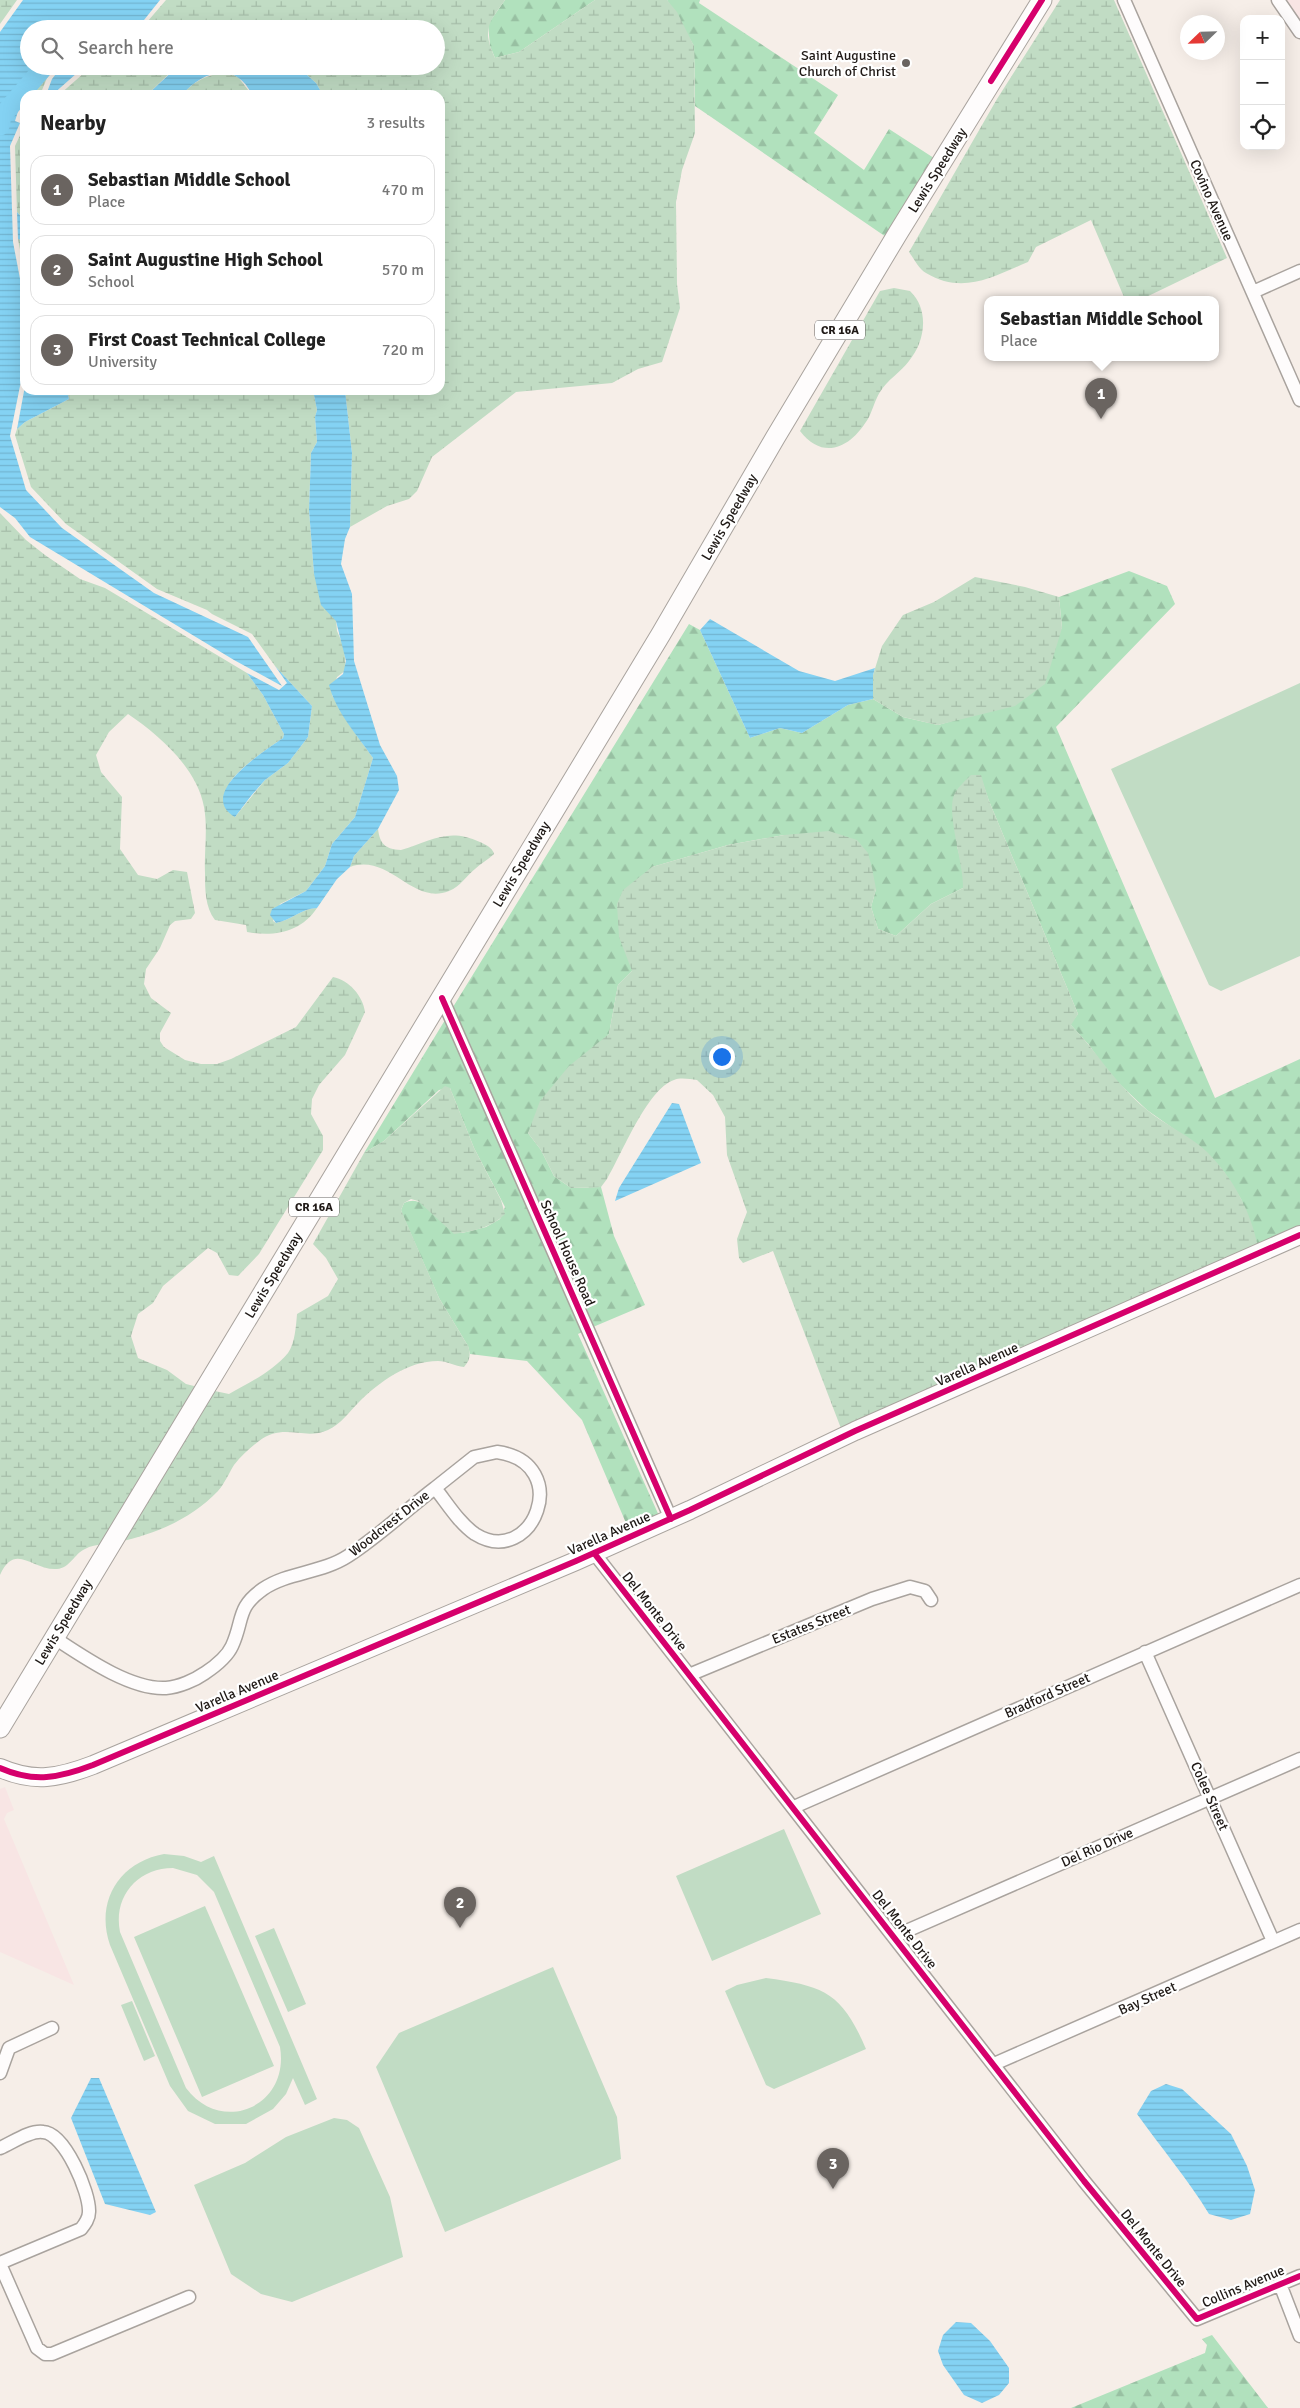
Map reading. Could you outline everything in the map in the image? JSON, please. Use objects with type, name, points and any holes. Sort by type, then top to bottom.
[{"type":"main road","name":"Lewis Speedway","points":[[0,1728],[53,1637],[661,634],[775,438],[1042,0]]},
{"type":"street","name":"Covino Avenue","points":[[1124,0],[1300,400]]},
{"type":"street","points":[[1278,0],[1300,32]]},
{"type":"street","points":[[1253,292],[1300,271]]},
{"type":"street","name":"School House Road","points":[[442,998],[671,1519]]},
{"type":"street","name":"Varella Avenue","points":[[0,1768],[15,1774],[38,1778],[74,1772],[594,1553],[671,1519],[855,1431],[1300,1235]]},
{"type":"street","name":"Woodcrest Drive","points":[[53,1637],[93,1663],[135,1682],[167,1688],[195,1679],[214,1668],[231,1648],[242,1612],[248,1600],[266,1587],[322,1569],[348,1556],[474,1457],[485,1453],[506,1453],[521,1460],[533,1472],[538,1483],[540,1503],[533,1522],[526,1530],[516,1536],[495,1540],[485,1538],[471,1530],[435,1488]]},
{"type":"street","name":"Del Monte Drive","points":[[594,1553],[895,1936],[1084,2181],[1196,2320]]},
{"type":"street","name":"Bradford Street","points":[[794,1807],[1300,1585]]},
{"type":"street","name":"Estates Street","points":[[689,1675],[825,1617],[910,1587],[925,1591],[931,1600]]},
{"type":"street","name":"Colee Street","points":[[1145,1652],[1273,1941]]},
{"type":"street","name":"Del Rio Drive","points":[[895,1936],[1300,1759]]},
{"type":"street","name":"Bay Street","points":[[994,2064],[1300,1930]]},
{"type":"street","points":[[0,2073],[8,2048],[52,2028]]},
{"type":"street","points":[[0,2148],[35,2132],[52,2134],[67,2149],[89,2203],[90,2214],[86,2223],[81,2228],[0,2264],[37,2348],[45,2354],[52,2354],[189,2296]]},
{"type":"street","name":"Collins Avenue","points":[[1196,2320],[1300,2276]]},
{"type":"street","points":[[1280,2284],[1300,2336]]},
{"type":"shaded area","points":[[1286,0],[1300,0],[1300,21]]},
{"type":"shaded area","points":[[5,1787],[14,1810],[7,1813],[4,1819],[74,1985],[0,1952],[0,1789]]},
{"type":"green space","points":[[0,0],[17,0],[0,24]]},
{"type":"green space","points":[[166,0],[505,0],[494,15],[489,27],[489,40],[495,58],[519,52],[595,0],[667,0],[677,12],[694,46],[695,133],[682,170],[676,202],[677,284],[680,308],[662,362],[638,369],[612,383],[516,392],[432,457],[417,491],[409,499],[387,506],[350,527],[352,453],[346,395],[445,395],[445,90],[320,90],[316,83],[307,75],[445,75],[445,20],[149,20]]},
{"type":"green space","points":[[505,0],[595,0],[519,52],[495,58],[490,46],[488,24]]},
{"type":"green space","points":[[667,0],[700,0],[699,3],[838,95],[814,133],[864,170],[889,129],[937,160],[889,239],[695,106],[694,46]]},
{"type":"green space","points":[[1060,0],[1114,0],[1227,258],[1148,296],[1124,296],[1091,220],[1036,247],[1028,262],[990,278],[965,283],[952,283],[923,271],[909,252],[997,99]]},
{"type":"green space","points":[[41,75],[49,75],[42,90],[32,90]]},
{"type":"green space","points":[[82,75],[168,75],[152,90],[65,90]]},
{"type":"green space","points":[[213,75],[234,75],[238,77],[248,90],[188,90],[202,79]]},
{"type":"green space","points":[[20,136],[20,215],[17,212],[15,146]]},
{"type":"green space","points":[[894,288],[910,291],[921,307],[923,326],[919,345],[906,365],[883,388],[862,427],[846,443],[828,448],[809,441],[800,431],[880,291]]},
{"type":"green space","points":[[68,395],[314,395],[317,410],[315,417],[317,442],[311,453],[309,510],[314,574],[336,620],[337,631],[344,647],[346,670],[337,677],[332,695],[350,726],[373,758],[355,817],[332,844],[325,866],[306,891],[280,904],[273,921],[276,923],[282,922],[306,910],[317,908],[303,923],[277,933],[247,932],[246,925],[215,920],[207,904],[204,807],[194,779],[185,766],[164,742],[128,714],[109,732],[96,755],[101,772],[122,797],[120,849],[138,875],[157,879],[173,870],[187,872],[195,913],[191,919],[175,921],[170,925],[160,948],[146,969],[144,984],[151,998],[171,1013],[160,1033],[160,1041],[164,1047],[185,1060],[201,1064],[217,1064],[231,1059],[296,1027],[333,977],[350,985],[361,1000],[365,1012],[345,1055],[319,1085],[312,1099],[311,1114],[323,1136],[323,1150],[259,1254],[238,1276],[229,1275],[217,1253],[208,1248],[163,1286],[153,1303],[138,1314],[131,1336],[138,1358],[167,1370],[186,1384],[198,1387],[104,1544],[85,1549],[69,1564],[57,1569],[40,1566],[25,1560],[12,1560],[6,1565],[0,1575],[0,513],[26,540],[80,579],[105,588],[247,673],[263,695],[284,734],[283,738],[252,760],[231,781],[228,787],[228,794],[235,817],[265,780],[288,763],[308,737],[312,706],[275,666],[252,634],[207,610],[157,589],[66,524],[31,487],[15,435],[17,429],[25,422],[69,399]]},
{"type":"green space","points":[[1129,571],[1167,586],[1175,604],[1056,727],[1215,1098],[1300,1059],[1300,1229],[1258,1247],[1241,1199],[1224,1172],[1205,1151],[1147,1110],[1110,1075],[1089,1045],[1070,1024],[1078,1014],[989,801],[980,775],[957,846],[964,873],[963,888],[931,904],[896,936],[878,929],[871,907],[876,889],[784,835],[728,845],[652,867],[632,971],[618,985],[609,1034],[528,1133],[541,1150],[554,1176],[571,1188],[601,1187],[614,1236],[645,1305],[593,1327],[453,1007],[689,624],[700,630],[750,738],[780,728],[802,733],[848,705],[873,699],[903,717],[938,725],[973,715],[1062,628],[1059,597]]},
{"type":"green space","points":[[975,577],[1025,587],[1059,597],[1062,628],[1045,684],[1015,706],[938,725],[903,717],[873,699],[873,675],[882,646],[903,615],[934,602]]},
{"type":"green space","points":[[1300,683],[1300,956],[1221,991],[1209,985],[1111,769]]},
{"type":"green space","points":[[971,775],[981,775],[989,801],[1078,1014],[1071,1025],[1116,1080],[1136,1100],[1154,1115],[1199,1145],[1216,1161],[1225,1172],[1246,1208],[1258,1247],[842,1431],[773,1251],[743,1263],[739,1258],[737,1239],[747,1212],[727,1155],[725,1117],[713,1095],[697,1080],[679,1079],[664,1086],[645,1109],[601,1187],[571,1188],[554,1176],[541,1150],[528,1133],[540,1101],[569,1066],[609,1034],[618,985],[632,971],[619,937],[617,904],[623,890],[652,867],[728,845],[784,835],[829,831],[857,840],[868,853],[876,889],[871,907],[878,929],[896,936],[931,904],[963,888],[952,812],[956,791]]},
{"type":"green space","points":[[378,829],[384,845],[396,849],[401,850],[440,837],[458,836],[484,844],[494,854],[453,889],[436,894],[424,892],[377,867],[364,865],[350,867],[354,856]]},
{"type":"green space","points":[[445,1020],[582,1332],[578,1334],[660,1518],[629,1530],[582,1420],[527,1361],[470,1354],[468,1346],[439,1298],[401,1210],[404,1203],[416,1201],[421,1203],[439,1219],[462,1233],[486,1227],[500,1219],[505,1207],[474,1148],[450,1088],[439,1090],[384,1141],[364,1153]]},
{"type":"green space","points":[[445,1086],[450,1088],[474,1148],[501,1200],[505,1214],[488,1226],[454,1234],[418,1201],[411,1199],[404,1203],[401,1210],[439,1298],[468,1346],[469,1360],[464,1367],[438,1361],[416,1365],[385,1380],[359,1402],[341,1421],[328,1430],[311,1434],[285,1432],[268,1436],[243,1455],[234,1465],[218,1491],[196,1510],[159,1530],[118,1542],[210,1390],[229,1394],[268,1371],[288,1353],[294,1339],[297,1314],[328,1296],[338,1279],[326,1258],[313,1244],[364,1153],[384,1141]]},
{"type":"green space","points":[[784,1829],[821,1914],[712,1961],[676,1876]]},
{"type":"green space","points":[[164,1854],[184,1856],[201,1862],[214,1856],[317,2099],[305,2105],[293,2078],[286,2094],[273,2109],[246,2124],[215,2124],[188,2111],[170,2086],[110,1945],[106,1929],[106,1914],[114,1886],[123,1875],[148,1858]],"holes":[[[173,1868],[197,1875],[214,1892],[280,2047],[280,2068],[275,2085],[264,2099],[250,2108],[234,2112],[217,2110],[201,2102],[186,2088],[120,1932],[120,1907],[130,1887],[139,1879],[160,1869]]]},
{"type":"green space","points":[[205,1906],[274,2066],[202,2097],[134,1937]]},
{"type":"green space","points":[[274,1928],[306,2004],[288,2012],[255,1936]]},
{"type":"green space","points":[[553,1967],[617,2117],[621,2159],[445,2232],[376,2067],[399,2033]]},
{"type":"green space","points":[[766,1978],[817,1989],[829,1996],[849,2015],[866,2049],[774,2089],[766,2085],[725,1991],[737,1985]]},
{"type":"green space","points":[[132,2001],[155,2056],[144,2061],[121,2005]]},
{"type":"green space","points":[[334,2118],[347,2120],[359,2128],[390,2197],[403,2257],[292,2302],[261,2294],[231,2274],[194,2185],[245,2163],[286,2137]]},
{"type":"green space","points":[[1212,2335],[1268,2408],[1071,2408],[1205,2353],[1207,2345],[1202,2339]]},
{"type":"water","points":[[23,0],[160,0],[144,20],[20,20],[20,75],[35,75],[26,90],[20,90],[20,105],[15,121],[20,123],[10,146],[13,242],[20,279],[20,386],[10,436],[26,490],[62,528],[154,593],[248,637],[282,686],[234,660],[30,537],[15,518],[0,507],[0,32]]},
{"type":"water","points":[[55,75],[75,75],[58,90],[48,90]]},
{"type":"water","points":[[168,75],[209,75],[199,80],[187,90],[152,90]]},
{"type":"water","points":[[232,75],[307,75],[316,83],[320,90],[249,90],[237,77]]},
{"type":"water","points":[[17,212],[20,215],[20,240],[18,239]]},
{"type":"water","points":[[23,395],[68,395],[69,399],[25,422],[17,429]]},
{"type":"water","points":[[314,395],[346,395],[352,453],[350,527],[345,539],[341,564],[352,594],[354,661],[380,745],[397,776],[399,790],[378,829],[354,856],[350,867],[337,879],[317,908],[306,910],[287,920],[276,923],[270,915],[272,909],[306,891],[325,866],[332,844],[355,817],[373,758],[342,714],[329,685],[343,674],[346,661],[336,621],[321,605],[314,574],[309,510],[311,453],[317,442],[315,417],[317,410]]},
{"type":"water","points":[[710,619],[799,671],[835,681],[875,668],[873,675],[873,699],[848,705],[802,733],[780,728],[750,738],[700,630]]},
{"type":"water","points":[[275,666],[312,706],[308,737],[288,763],[265,780],[235,817],[225,808],[223,797],[228,786],[249,763],[283,738],[284,734],[263,695],[247,673],[279,690],[287,683]]},
{"type":"water","points":[[672,1103],[679,1104],[701,1163],[615,1201],[619,1188]]},
{"type":"water","points":[[91,2078],[99,2078],[156,2212],[150,2215],[105,2204],[71,2118]]},
{"type":"water","points":[[1166,2084],[1182,2089],[1231,2134],[1247,2166],[1255,2190],[1250,2214],[1231,2220],[1209,2214],[1137,2114],[1151,2091]]},
{"type":"water","points":[[956,2322],[971,2323],[990,2341],[1009,2368],[1009,2383],[999,2395],[982,2403],[964,2395],[943,2365],[938,2351],[943,2335]]},
{"type":"waterway","points":[[24,90],[37,75]]},
{"type":"waterway","points":[[0,126],[2,116],[20,95]]},
{"type":"cycle path","points":[[991,81],[1042,0]]},
{"type":"cycle path","points":[[442,998],[671,1519]]},
{"type":"cycle path","points":[[0,1768],[24,1776],[46,1777],[58,1776],[93,1765],[576,1561],[690,1510],[855,1431],[1300,1235]]},
{"type":"cycle path","points":[[594,1553],[1084,2181],[1197,2319],[1300,2276]]},
{"type":"place","name":"Saint Augustine Church of Christ","points":[[906,63]]},
{"type":"place","name":"Sebastian Middle School","points":[[1101,419]]},
{"type":"place","name":"Saint Augustine High School","points":[[460,1928]]},
{"type":"place","name":"First Coast Technical College","points":[[833,2189]]}]
